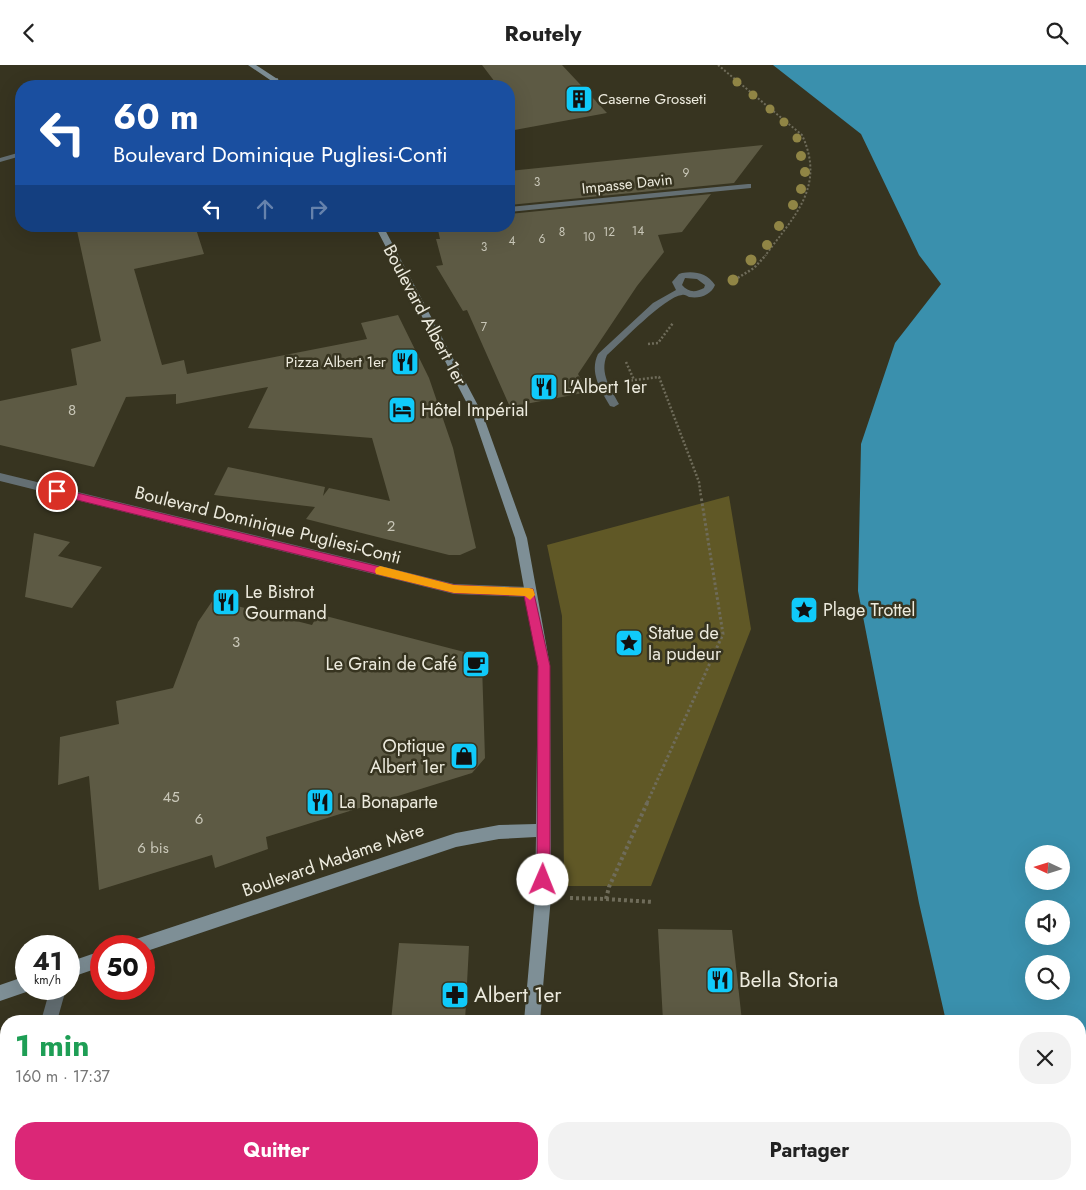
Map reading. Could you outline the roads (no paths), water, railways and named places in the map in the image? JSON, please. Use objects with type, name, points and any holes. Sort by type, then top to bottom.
[{"type":"main road","points":[[250,65],[275,80]]},
{"type":"main road","name":"Boulevard Albert 1er","points":[[382,232],[478,415],[521,538],[529,592],[544,666],[543,897],[533,1015]]},
{"type":"main road","name":"Boulevard Madame Mère","points":[[155,941],[456,840],[498,832],[544,830]]},
{"type":"main road","points":[[0,993],[15,988]]},
{"type":"street","points":[[0,160],[15,156]]},
{"type":"street","name":"Impasse Davin","points":[[515,209],[748,186]]},
{"type":"street","points":[[614,404],[598,373],[598,362],[603,354],[656,305],[682,291],[697,294],[705,292],[710,287],[709,282],[698,276],[688,275],[682,277],[676,285],[682,291]]},
{"type":"street","name":"Boulevard Dominique Pugliesi-Conti","points":[[0,477],[454,589],[529,592]]},
{"type":"street","points":[[51,1015],[55,1000]]},
{"type":"water","points":[[773,65],[1086,65],[1086,1015],[945,1015],[919,903],[858,591],[861,444],[895,343],[941,284],[919,255],[861,134]]},
{"type":"place","name":"Caserne Grosseti","points":[[579,99]]},
{"type":"place","name":"Pizza Albert 1er","points":[[405,362]]},
{"type":"place","name":"L'Albert 1er","points":[[544,387]]},
{"type":"place","name":"Hôtel Impérial","points":[[402,410]]},
{"type":"place","name":"Le Bistrot Gourmand","points":[[226,602]]},
{"type":"place","name":"Plage Trottel","points":[[804,610]]},
{"type":"place","name":"Statue de la pudeur","points":[[629,643]]},
{"type":"place","name":"Le Grain de Café","points":[[476,664]]},
{"type":"place","name":"Optique Albert 1er","points":[[464,756]]},
{"type":"place","name":"La Bonaparte","points":[[320,802]]},
{"type":"place","name":"Bella Storia","points":[[720,980]]},
{"type":"place","name":"Albert 1er","points":[[455,995]]}]
